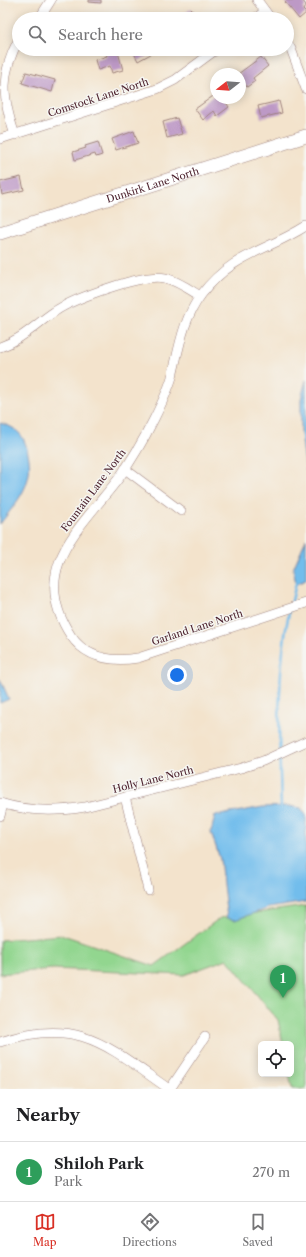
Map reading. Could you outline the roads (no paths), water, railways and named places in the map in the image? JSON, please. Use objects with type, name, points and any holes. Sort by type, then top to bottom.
[{"type":"street","points":[[43,12],[51,0]]},
{"type":"street","points":[[257,0],[265,11]]},
{"type":"street","points":[[12,51],[8,58],[2,79],[3,94],[15,135]]},
{"type":"street","name":"Comstock Lane North","points":[[0,139],[157,90],[208,56]]},
{"type":"street","points":[[294,56],[301,72],[306,89]]},
{"type":"street","name":"Dunkirk Lane North","points":[[0,234],[306,136]]},
{"type":"street","name":"Fountain Lane North","points":[[94,655],[83,648],[73,638],[60,616],[54,586],[55,572],[60,557],[67,544],[125,469],[164,399],[171,378],[181,335],[200,296],[231,264],[250,253],[290,237],[306,226]]},
{"type":"street","points":[[0,347],[23,335],[55,311],[73,302],[92,294],[144,279],[163,278],[176,282],[200,296]]},
{"type":"street","points":[[125,469],[181,511]]},
{"type":"street","name":"Garland Lane North","points":[[94,655],[108,659],[123,660],[138,658],[306,603]]},
{"type":"street","name":"Holly Lane North","points":[[2,803],[42,811],[64,811],[241,768],[263,761],[306,741]]},
{"type":"street","points":[[125,797],[148,890]]},
{"type":"street","points":[[0,816],[2,803]]},
{"type":"street","points":[[0,1042],[28,1034],[63,1032],[81,1036],[113,1050],[169,1089],[205,1036]]},
{"type":"water","points":[[306,380],[306,471],[301,434],[301,399]]},
{"type":"water","points":[[0,423],[10,426],[21,435],[27,449],[29,471],[24,490],[0,524]]},
{"type":"water","points":[[306,539],[306,580],[296,584],[293,569]]},
{"type":"water","points":[[0,679],[9,699],[0,703]]},
{"type":"water","points":[[288,806],[301,808],[306,815],[306,902],[268,908],[235,920],[227,918],[220,859],[211,832],[215,816],[263,807]]},
{"type":"waterway","points":[[291,605],[296,583]]},
{"type":"waterway","points":[[281,806],[279,733],[280,684],[289,612]]},
{"type":"place","name":"Shiloh Park","points":[[283,998]]}]
